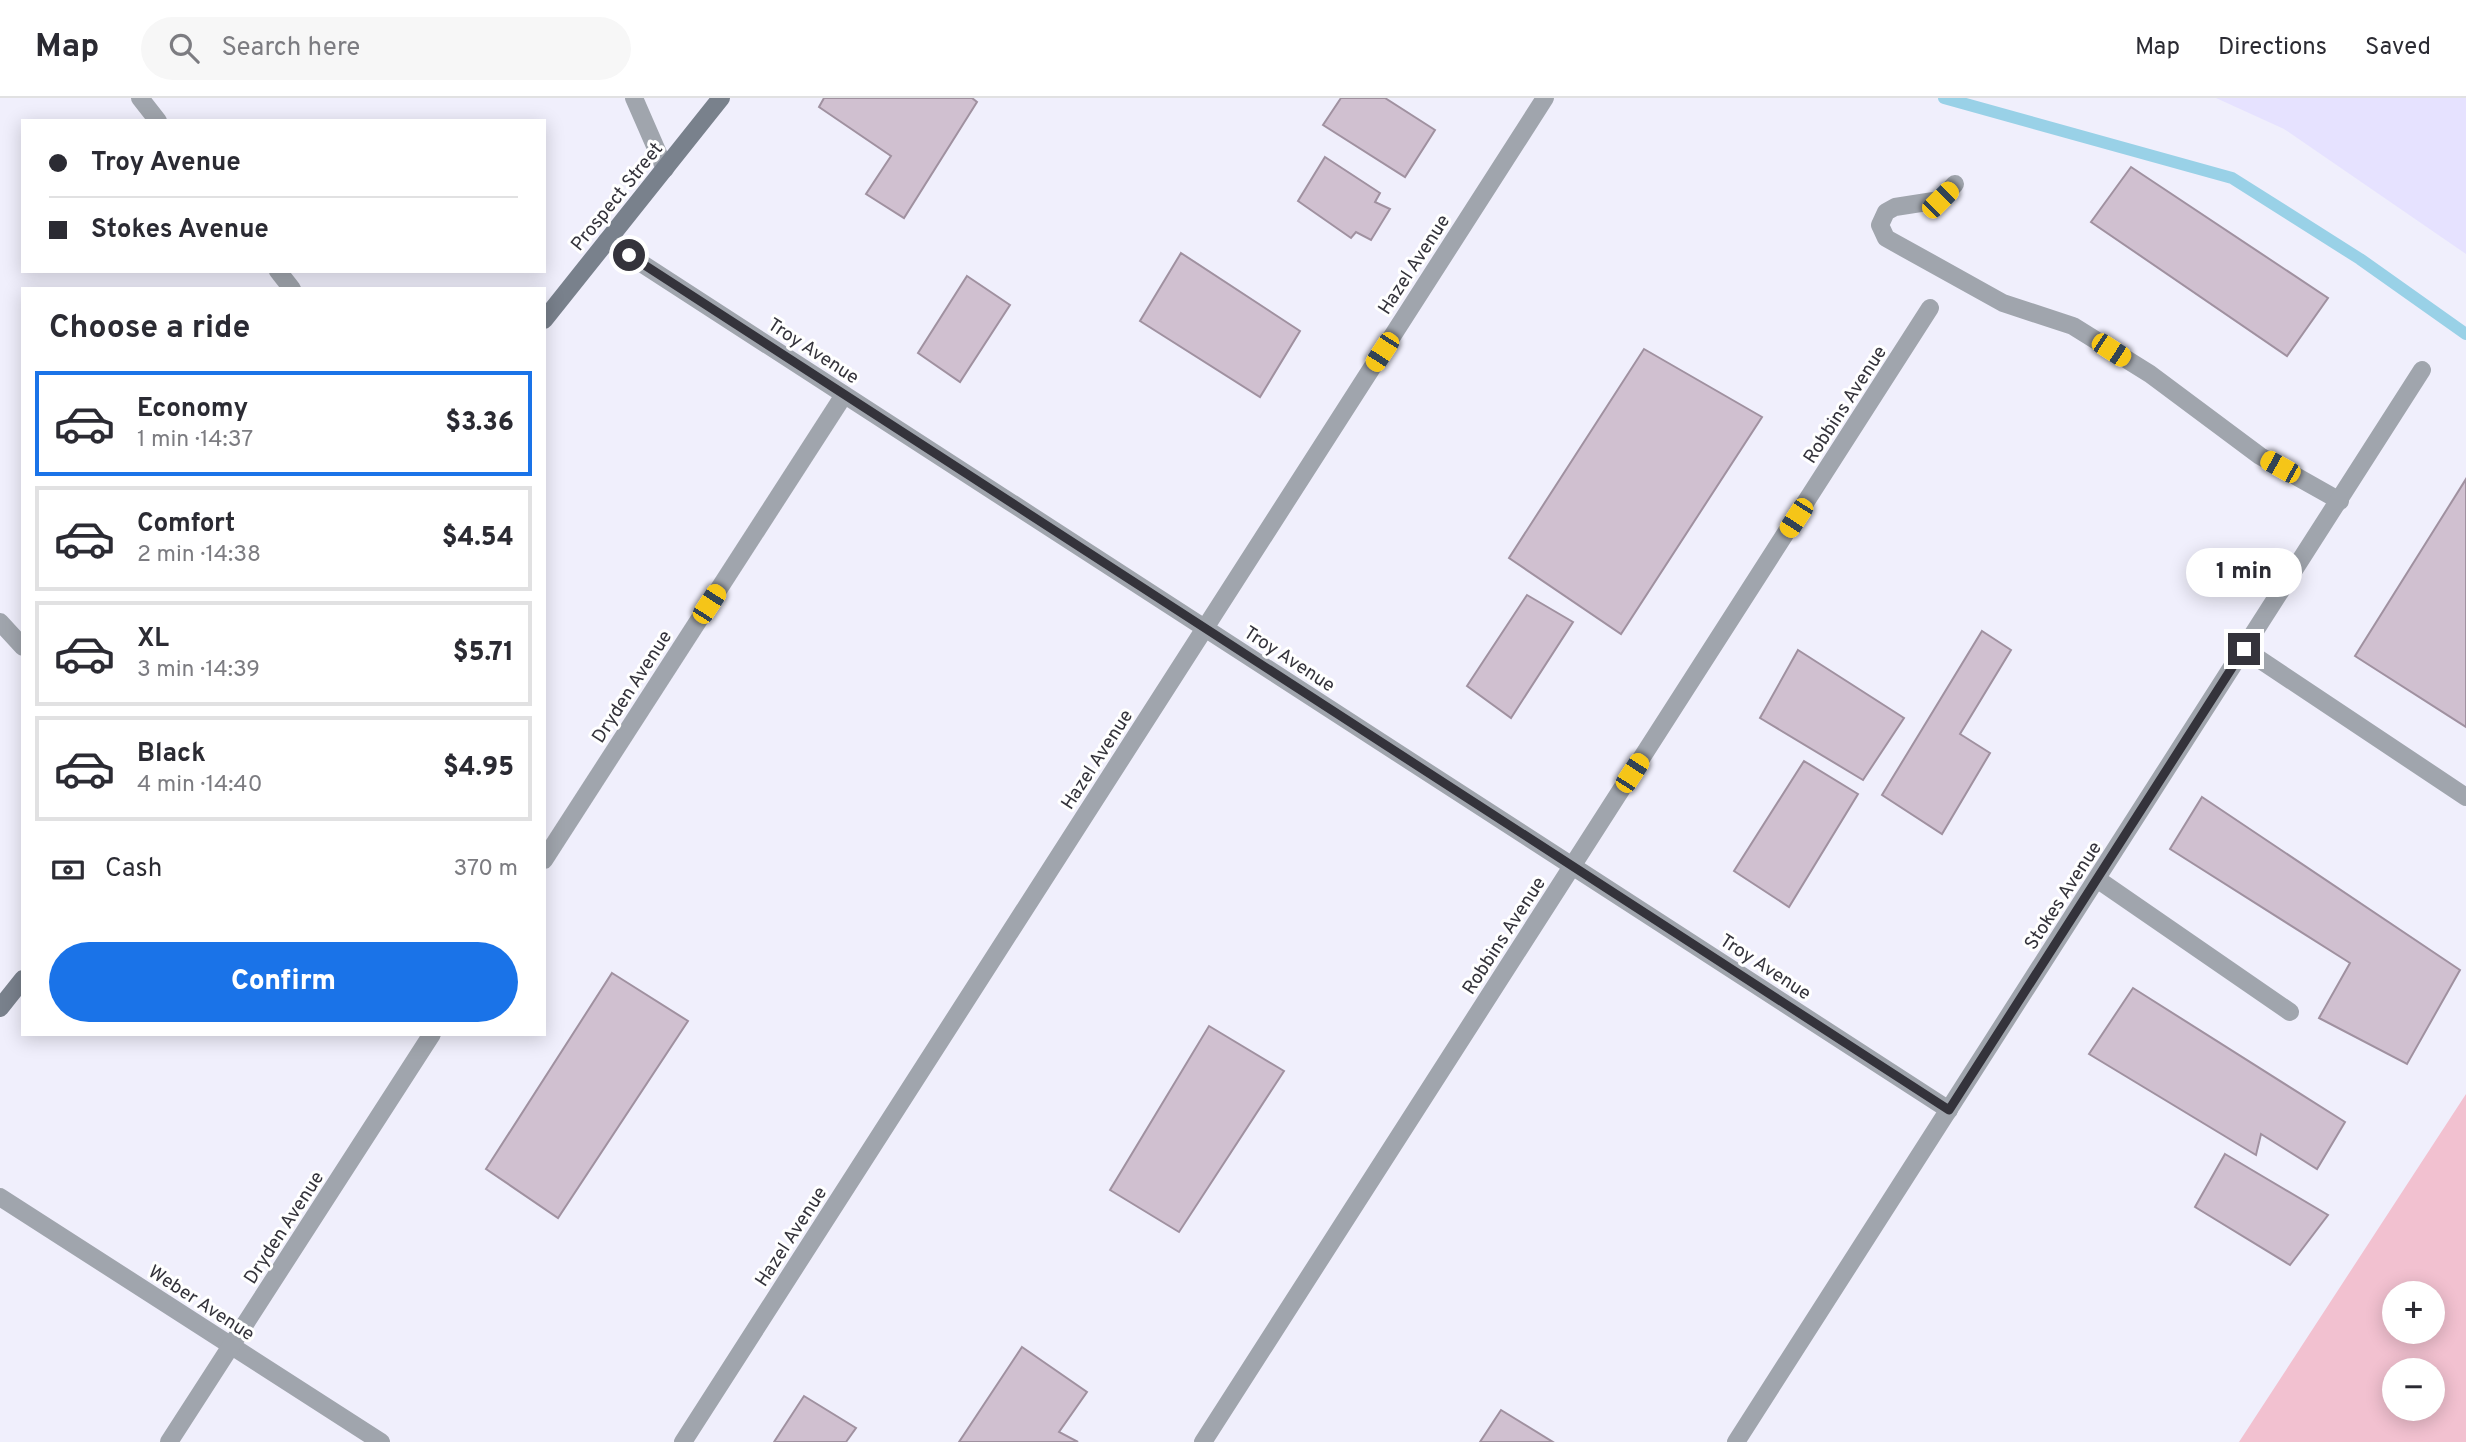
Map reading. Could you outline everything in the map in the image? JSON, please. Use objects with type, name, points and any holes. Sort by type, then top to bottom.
[{"type":"street","points":[[140,98],[156,119]]},
{"type":"street","points":[[634,98],[665,169]]},
{"type":"street","name":"Prospect Street","points":[[546,317],[721,98]]},
{"type":"street","name":"Hazel Avenue","points":[[683,1442],[1545,98]]},
{"type":"street","points":[[1955,184],[1940,200],[1902,206],[1885,212],[1880,225],[1886,238],[2003,303],[2073,326],[2150,374],[2260,456],[2340,500]]},
{"type":"street","name":"Troy Avenue","points":[[607,241],[1949,1110]]},
{"type":"street","points":[[280,273],[290,287]]},
{"type":"street","name":"Robbins Avenue","points":[[1203,1442],[1930,309]]},
{"type":"street","name":"Stokes Avenue","points":[[1736,1442],[2422,370]]},
{"type":"street","name":"Dryden Avenue","points":[[546,857],[844,395]]},
{"type":"street","points":[[0,622],[21,645]]},
{"type":"street","points":[[2244,649],[2466,797]]},
{"type":"street","points":[[2097,879],[2290,1012]]},
{"type":"street","points":[[0,1008],[21,982]]},
{"type":"street","name":"Dryden Avenue","points":[[169,1442],[431,1036]]},
{"type":"street","name":"Weber Avenue","points":[[0,1197],[381,1442]]},
{"type":"shaded area","points":[[2216,98],[2466,98],[2466,254],[2284,129]]},
{"type":"shaded area","points":[[2466,1094],[2466,1442],[2239,1442]]},
{"type":"building","points":[[824,98],[972,98],[977,102],[904,218],[866,194],[891,156],[819,107]]},
{"type":"building","points":[[1341,98],[1385,98],[1435,130],[1405,177],[1323,125]]},
{"type":"building","points":[[1325,157],[1380,193],[1375,202],[1390,209],[1371,240],[1356,232],[1351,238],[1298,201]]},
{"type":"building","points":[[2131,167],[2328,298],[2287,356],[2091,222]]},
{"type":"building","points":[[1181,253],[1300,331],[1260,397],[1140,321]]},
{"type":"building","points":[[967,276],[1010,305],[960,382],[918,353]]},
{"type":"building","points":[[1644,349],[1762,417],[1621,634],[1509,558]]},
{"type":"building","points":[[2466,479],[2466,727],[2355,656]]},
{"type":"building","points":[[1527,595],[1573,622],[1511,718],[1467,686]]},
{"type":"building","points":[[1982,631],[2011,650],[1960,734],[1990,753],[1942,834],[1882,795]]},
{"type":"building","points":[[1798,650],[1904,718],[1863,780],[1760,718]]},
{"type":"building","points":[[1804,761],[1858,794],[1789,907],[1734,871]]},
{"type":"building","points":[[2202,797],[2460,970],[2407,1064],[2319,1018],[2350,963],[2170,849]]},
{"type":"building","points":[[612,973],[688,1021],[558,1218],[486,1169]]},
{"type":"building","points":[[2133,988],[2345,1122],[2317,1169],[2261,1134],[2256,1155],[2089,1054]]},
{"type":"building","points":[[1209,1026],[1284,1071],[1179,1232],[1110,1190]]},
{"type":"building","points":[[2225,1154],[2328,1215],[2290,1265],[2195,1207]]},
{"type":"building","points":[[1022,1347],[1087,1392],[1059,1432],[1078,1442],[959,1442]]},
{"type":"building","points":[[804,1396],[856,1428],[846,1442],[774,1442]]},
{"type":"building","points":[[1501,1410],[1553,1442],[1480,1442]]},
{"type":"waterway","points":[[1944,98],[2232,178],[2360,259],[2466,334]]},
{"type":"route","points":[[629,255],[1949,1110],[2244,649]]}]
